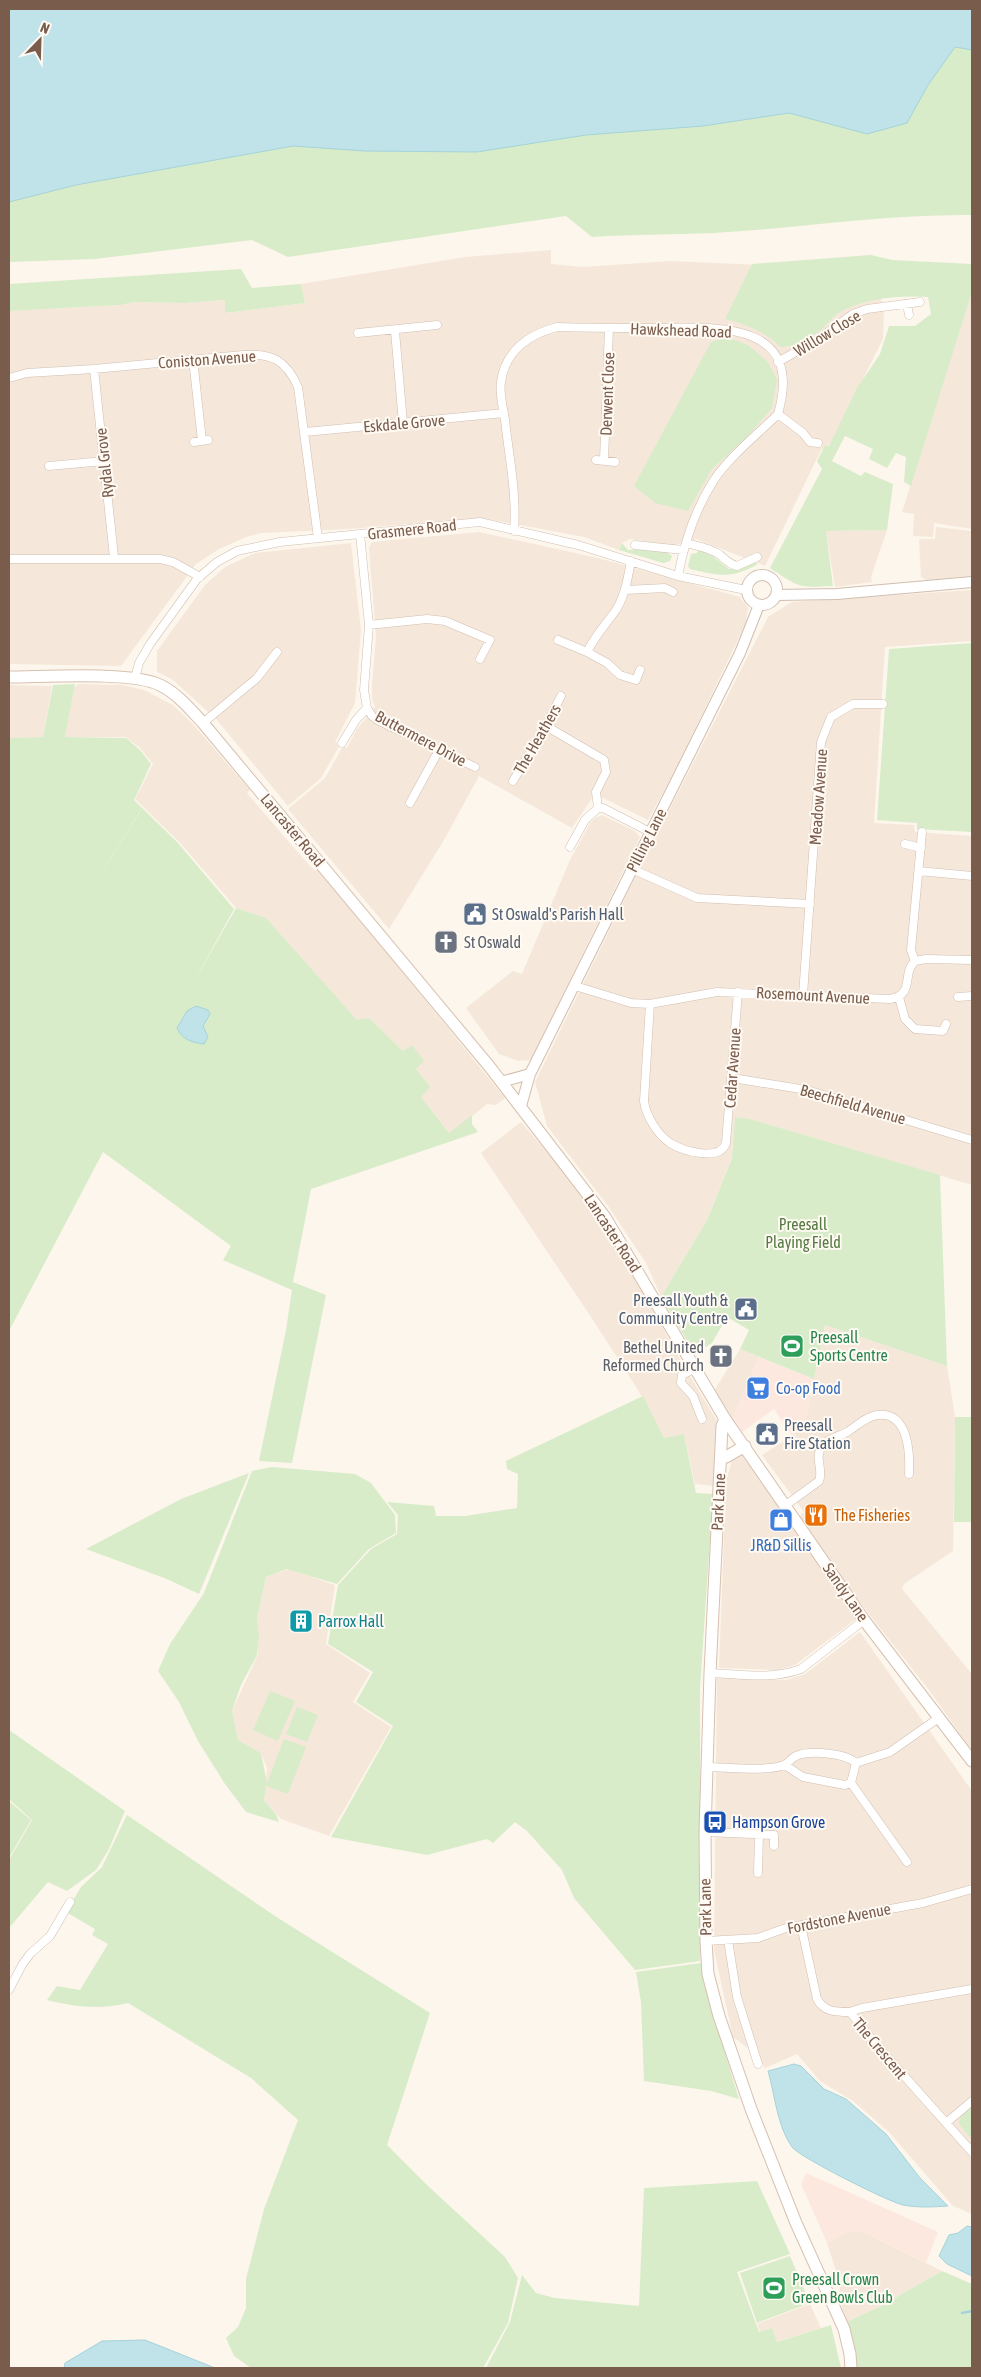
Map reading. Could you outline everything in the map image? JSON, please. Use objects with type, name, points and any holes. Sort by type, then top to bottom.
[{"type":"main road","name":"Lancaster Road","points":[[9,677],[135,678],[160,685],[181,699],[280,814],[518,1103],[616,1233],[725,1419]]},
{"type":"main road","name":"Sandy Lane","points":[[725,1419],[864,1620],[972,1761]]},
{"type":"main road","name":"Park Lane","points":[[725,1419],[722,1426],[706,1766],[706,1941],[711,1987],[735,2064],[796,2223],[844,2329],[851,2368]]},
{"type":"main road","points":[[721,1456],[726,1457],[745,1446]]},
{"type":"street","name":"Willow Close","points":[[778,362],[820,338],[853,314],[867,309],[920,302]]},
{"type":"street","points":[[907,304],[909,314]]},
{"type":"street","points":[[358,333],[437,325]]},
{"type":"street","name":"Hawkshead Road","points":[[514,531],[516,509],[501,382],[507,362],[514,350],[523,341],[543,330],[557,327],[727,329],[746,333],[764,344],[778,362],[782,373],[784,389],[778,414]]},
{"type":"street","name":"Derwent Close","points":[[609,328],[600,460],[615,462]]},
{"type":"street","points":[[395,330],[403,423]]},
{"type":"street","name":"Coniston Avenue","points":[[9,378],[27,373],[94,369],[193,359],[257,354],[272,356],[284,364],[292,374],[298,387],[318,538]]},
{"type":"street","points":[[193,359],[202,441]]},
{"type":"street","name":"Rydal Grove","points":[[94,369],[114,558]]},
{"type":"street","name":"Eskdale Grove","points":[[305,432],[504,413]]},
{"type":"street","points":[[678,576],[685,546],[702,503],[715,478],[778,414],[803,433],[807,445],[818,443]]},
{"type":"street","points":[[49,466],[104,460]]},
{"type":"street","name":"Grasmere Road","points":[[135,678],[139,663],[150,644],[200,577],[217,562],[237,551],[318,538],[480,522],[578,545],[678,576],[746,590]]},
{"type":"street","points":[[342,743],[356,720],[368,708],[364,690],[369,625],[360,534]]},
{"type":"street","points":[[635,544],[708,549],[720,555],[728,563],[737,566],[752,557]]},
{"type":"street","points":[[9,559],[160,559],[173,562],[200,577]]},
{"type":"street","points":[[587,652],[597,632],[616,609],[625,590],[631,561]]},
{"type":"street","points":[[765,575],[776,584],[776,595],[772,602],[759,605],[750,600],[746,590],[752,579],[765,575]]},
{"type":"street","points":[[776,595],[837,594],[972,582]]},
{"type":"street","points":[[625,590],[665,588],[673,592]]},
{"type":"street","name":"Pilling Lane","points":[[518,1103],[530,1074],[740,653],[759,605]]},
{"type":"street","points":[[369,625],[427,620],[445,621],[490,640]]},
{"type":"street","points":[[480,659],[493,632]]},
{"type":"street","points":[[558,640],[607,663],[620,675],[636,680]]},
{"type":"street","points":[[203,724],[257,678],[277,652]]},
{"type":"street","points":[[637,689],[636,680],[640,670]]},
{"type":"street","name":"The Heathers","points":[[512,781],[546,726],[561,696]]},
{"type":"street","name":"Meadow Avenue","points":[[804,995],[821,742],[832,717],[854,704],[884,704]]},
{"type":"street","name":"Buttermere Drive","points":[[368,708],[372,716],[379,721],[475,767]]},
{"type":"street","points":[[546,726],[604,760],[606,772],[596,792],[598,808]]},
{"type":"street","points":[[410,803],[439,750]]},
{"type":"street","points":[[570,847],[585,820],[598,808],[604,808],[650,832]]},
{"type":"street","points":[[915,961],[911,950],[922,832]]},
{"type":"street","points":[[905,844],[921,848]]},
{"type":"street","points":[[632,869],[697,898],[810,904]]},
{"type":"street","points":[[918,871],[972,876]]},
{"type":"street","points":[[946,1024],[943,1031],[915,1029],[905,1019],[899,997],[905,992],[909,970],[915,961],[926,959],[972,960]]},
{"type":"street","name":"Rosemount Avenue","points":[[574,986],[631,1003],[650,1004],[717,992],[890,999],[899,997]]},
{"type":"street","name":"Cedar Avenue","points":[[650,1004],[644,1101],[647,1116],[665,1138],[679,1147],[708,1155],[721,1152],[726,1143],[738,992]]},
{"type":"street","points":[[958,997],[972,996]]},
{"type":"street","points":[[501,1082],[530,1074]]},
{"type":"street","name":"Beechfield Avenue","points":[[732,1078],[807,1090],[972,1140]]},
{"type":"street","points":[[694,1369],[682,1375],[681,1383],[693,1396],[702,1419]]},
{"type":"street","points":[[786,1505],[819,1482],[821,1474],[818,1460],[820,1451],[825,1443],[845,1433],[862,1421],[878,1415],[894,1419],[905,1434],[910,1454],[908,1474]]},
{"type":"street","points":[[710,1673],[764,1675],[789,1673],[801,1669],[864,1620]]},
{"type":"street","points":[[706,1766],[755,1768],[785,1765],[797,1755],[809,1754],[843,1756],[856,1763],[890,1752],[940,1717]]},
{"type":"street","points":[[856,1763],[851,1783],[907,1862]]},
{"type":"street","points":[[785,1765],[803,1777],[845,1785],[851,1783]]},
{"type":"street","points":[[705,1832],[774,1835],[774,1846]]},
{"type":"street","points":[[758,1873],[759,1834]]},
{"type":"street","name":"Fordstone Avenue","points":[[706,1941],[758,1938],[776,1930],[923,1903],[972,1890]]},
{"type":"street","points":[[9,1990],[22,1965],[30,1954],[50,1936],[70,1902]]},
{"type":"street","name":"The Crescent","points":[[801,1925],[817,1999],[821,2006],[827,2010],[850,2012],[867,2035],[972,2152]]},
{"type":"street","name":"Park Lane","points":[[728,1940],[737,1997],[758,2064]]},
{"type":"street","points":[[850,2012],[862,2008],[972,1988]]},
{"type":"street","points":[[946,2123],[972,2101]]},
{"type":"shaded area","points":[[551,250],[551,264],[583,267],[670,261],[759,265],[871,255],[884,313],[883,339],[831,443],[821,450],[765,566],[696,539],[672,546],[630,539],[622,543],[619,550],[584,537],[482,518],[349,529],[262,533],[249,536],[219,549],[196,564],[121,666],[9,664],[9,311],[121,305],[134,302],[185,303],[225,300],[226,313],[305,303],[301,284],[465,257]]},
{"type":"shaded area","points":[[972,292],[972,529],[934,523],[933,537],[913,536],[914,514],[902,512]]},
{"type":"shaded area","points":[[936,527],[972,531],[972,576],[927,580],[921,577],[919,539],[935,539]]},
{"type":"shaded area","points":[[887,530],[871,577],[872,582],[835,587],[826,531]]},
{"type":"shaded area","points":[[479,532],[598,558],[740,597],[748,608],[746,623],[675,771],[648,820],[603,798],[592,798],[572,828],[479,776],[444,840],[389,929],[288,809],[325,778],[343,746],[347,748],[357,729],[375,707],[372,699],[372,683],[376,637],[369,548],[372,542]]},
{"type":"shaded area","points":[[351,543],[361,630],[355,703],[335,742],[340,745],[321,778],[288,806],[217,720],[173,680],[157,672],[157,651],[205,585],[225,567],[255,553]]},
{"type":"shaded area","points":[[972,590],[972,641],[885,647],[874,823],[914,825],[915,832],[972,836],[972,1185],[750,1119],[735,1117],[732,1157],[707,1220],[661,1297],[646,1263],[608,1206],[547,1126],[535,1082],[646,855],[768,617],[792,602]]},
{"type":"shaded area","points":[[78,684],[122,685],[144,690],[173,705],[192,723],[250,790],[247,793],[301,856],[315,871],[318,869],[505,1098],[496,1105],[487,1104],[450,1134],[421,1097],[412,1045],[403,1051],[369,1018],[357,1021],[266,918],[236,908],[181,844],[135,799],[153,764],[139,747],[125,737],[65,737],[74,688]]},
{"type":"shaded area","points":[[9,685],[52,686],[43,737],[9,738]]},
{"type":"shaded area","points":[[602,815],[635,831],[640,837],[531,1060],[518,1061],[499,1054],[466,1008],[513,971],[522,974],[570,860],[590,823]]},
{"type":"shaded area","points":[[521,1122],[565,1173],[617,1245],[682,1363],[717,1421],[716,1486],[695,1484],[684,1434],[664,1438],[638,1390],[481,1153]]},
{"type":"shaded area","points":[[825,1325],[947,1366],[955,1417],[953,1551],[904,1584],[902,1589],[972,1674],[972,1751],[929,1690],[836,1570],[799,1517],[804,1512],[762,1455],[804,1428]]},
{"type":"shaded area","points":[[740,1349],[759,1357],[732,1420],[714,1391]]},
{"type":"shaded area","points":[[759,1357],[814,1379],[804,1428],[792,1436],[774,1409],[742,1432],[732,1420]]},
{"type":"shaded area","points":[[743,1455],[856,1619],[795,1665],[778,1670],[719,1668],[726,1481],[732,1460]]},
{"type":"shaded area","points":[[289,1569],[335,1585],[326,1644],[370,1673],[353,1702],[391,1727],[329,1836],[281,1819],[264,1800],[267,1768],[261,1753],[238,1740],[232,1711],[258,1654],[257,1619],[266,1577]]},
{"type":"shaded area","points":[[860,1632],[972,1791],[972,2214],[953,2206],[889,2132],[853,2101],[820,2081],[797,2054],[765,2068],[756,2054],[733,2037],[714,1950],[717,1678],[786,1680],[805,1674]]},
{"type":"shaded area","points":[[806,2173],[938,2232],[926,2263],[868,2234],[855,2231],[843,2234],[827,2243],[801,2184]]},
{"type":"shaded area","points":[[855,2230],[868,2234],[942,2271],[881,2306],[847,2322],[839,2298],[840,2283],[827,2243]]},
{"type":"shaded area","points":[[810,2304],[821,2328],[776,2342],[772,2328],[760,2332],[757,2324]]},
{"type":"green space","points":[[9,9],[972,9],[972,215],[908,217],[714,233],[592,237],[566,216],[288,257],[252,240],[95,259],[9,262]]},
{"type":"green space","points":[[871,255],[892,260],[972,264],[972,292],[911,486],[904,482],[906,457],[896,453],[887,468],[869,459],[873,449],[845,436],[832,461],[861,476],[865,472],[893,484],[887,530],[826,531],[833,586],[812,587],[799,585],[770,568],[822,469],[817,461],[825,445],[829,446],[857,388],[880,354],[889,326],[915,326],[931,314],[928,297],[884,298],[862,303],[842,311],[812,337],[801,343],[781,347],[755,329],[725,319],[752,264]]},
{"type":"green space","points":[[241,269],[252,288],[301,284],[305,303],[225,313],[225,300],[185,303],[134,302],[121,305],[9,311],[9,284]]},
{"type":"green space","points":[[727,337],[748,345],[768,362],[777,380],[772,408],[747,437],[712,469],[688,511],[655,503],[634,486],[711,342]]},
{"type":"green space","points":[[622,543],[628,550],[663,549],[672,556],[670,561],[663,563],[619,550]]},
{"type":"green space","points":[[698,550],[711,555],[729,569],[735,569],[753,562],[758,564],[740,572],[725,575],[690,569],[688,566],[691,554],[697,553]]},
{"type":"green space","points":[[972,643],[972,832],[917,829],[917,823],[877,820],[889,649]]},
{"type":"green space","points":[[75,684],[65,737],[126,738],[140,750],[151,764],[134,800],[177,842],[234,909],[192,985],[236,908],[266,918],[357,1020],[369,1018],[403,1051],[412,1045],[424,1061],[416,1069],[430,1087],[421,1097],[449,1133],[472,1115],[472,1124],[478,1132],[311,1189],[293,1282],[326,1295],[292,1463],[259,1461],[286,1330],[292,1290],[223,1260],[231,1246],[103,1152],[9,1331],[9,738],[43,737],[53,685]],"holes":[[[142,809],[70,922],[141,810]]]},
{"type":"green space","name":"Preesall Playing Field","points":[[735,1117],[750,1119],[940,1175],[947,1366],[825,1325],[814,1379],[740,1349],[749,1330],[727,1317],[712,1343],[695,1354],[661,1297],[707,1220],[732,1158]]},
{"type":"green space","points":[[643,1396],[664,1438],[684,1434],[696,1493],[713,1494],[700,1688],[700,1961],[635,1970],[574,1898],[562,1870],[527,1831],[515,1822],[493,1843],[487,1839],[427,1855],[331,1837],[393,1726],[356,1702],[373,1672],[328,1644],[338,1585],[371,1549],[397,1534],[398,1515],[387,1502],[434,1506],[436,1516],[465,1516],[517,1508],[518,1474],[507,1469],[506,1461]]},
{"type":"green space","points":[[955,1417],[972,1417],[972,1522],[954,1522]]},
{"type":"green space","points":[[272,1467],[355,1474],[371,1483],[395,1515],[396,1533],[369,1549],[337,1584],[287,1569],[266,1577],[257,1619],[259,1637],[257,1655],[241,1685],[232,1711],[238,1740],[261,1753],[267,1783],[284,1739],[306,1747],[288,1794],[266,1786],[264,1800],[276,1814],[279,1822],[246,1812],[225,1784],[198,1741],[179,1702],[158,1671],[170,1644],[204,1593],[252,1471]]},
{"type":"green space","points":[[249,1473],[199,1594],[167,1579],[86,1549],[181,1499]]},
{"type":"green space","points":[[270,1691],[295,1701],[278,1741],[253,1730]]},
{"type":"green space","points":[[297,1707],[318,1715],[307,1742],[286,1734]]},
{"type":"green space","points":[[9,1730],[125,1811],[109,1849],[96,1870],[67,1891],[48,1882],[9,1928],[9,1860],[32,1820],[9,1799]]},
{"type":"green space","points":[[9,1801],[31,1820],[9,1858]]},
{"type":"green space","points":[[127,1815],[278,1918],[430,2013],[387,2145],[505,2257],[518,2278],[508,2323],[483,2368],[251,2368],[234,2356],[226,2338],[238,2327],[246,2308],[246,2279],[264,2209],[298,2120],[251,2078],[128,2003],[88,2007],[47,2000],[57,1986],[80,1990],[108,1944],[92,1935],[95,1929],[66,1912],[81,1887],[102,1867]]},
{"type":"green space","points":[[701,1963],[704,1984],[739,2099],[711,2091],[644,2081],[641,2002],[636,1972]]},
{"type":"green space","points":[[972,2106],[972,2139],[959,2122]]},
{"type":"green space","points":[[757,2181],[790,2254],[737,2272],[759,2332],[772,2328],[777,2342],[831,2325],[841,2368],[486,2368],[510,2322],[522,2275],[536,2293],[555,2298],[639,2306],[644,2188]]},
{"type":"green space","name":"Preesall Crown Green Bowls Club","points":[[790,2256],[810,2303],[757,2323],[740,2273]]},
{"type":"green space","points":[[942,2271],[972,2284],[972,2368],[856,2368],[847,2322],[881,2306]]},
{"type":"water","points":[[9,9],[972,9],[972,50],[955,47],[928,85],[907,123],[867,134],[789,113],[703,126],[586,135],[477,152],[365,151],[293,146],[76,185],[9,202]]},
{"type":"water","points":[[196,1006],[208,1010],[210,1014],[203,1026],[208,1037],[204,1044],[188,1040],[181,1035],[177,1028],[187,1011]]},
{"type":"water","points":[[794,2064],[801,2066],[824,2089],[846,2099],[886,2134],[920,2178],[948,2206],[915,2207],[894,2202],[810,2160],[792,2147],[783,2130],[768,2071]]},
{"type":"water","points":[[967,2226],[972,2227],[972,2276],[947,2264],[939,2256],[949,2235],[958,2233]]},
{"type":"water","points":[[145,2340],[215,2368],[64,2368],[65,2363],[102,2341]]},
{"type":"waterway","points":[[962,2313],[972,2311]]},
{"type":"place","name":"St Oswald's Parish Hall","points":[[475,914]]},
{"type":"place","name":"St Oswald","points":[[446,942]]},
{"type":"place","name":"Preesall Youth & Community Centre","points":[[746,1309]]},
{"type":"place","name":"Preesall Sports Centre","points":[[792,1346]]},
{"type":"place","name":"Bethel United Reformed Church","points":[[721,1356]]},
{"type":"place","name":"Co-op Food","points":[[758,1388]]},
{"type":"place","name":"Preesall Fire Station","points":[[767,1434]]},
{"type":"place","name":"The Fisheries","points":[[816,1515]]},
{"type":"place","name":"JR&D Sillis","points":[[781,1520]]},
{"type":"place","name":"Parrox Hall","points":[[301,1621]]},
{"type":"place","name":"Hampson Grove","points":[[715,1822]]},
{"type":"place","name":"Preesall Crown Green Bowls Club","points":[[774,2288]]}]
